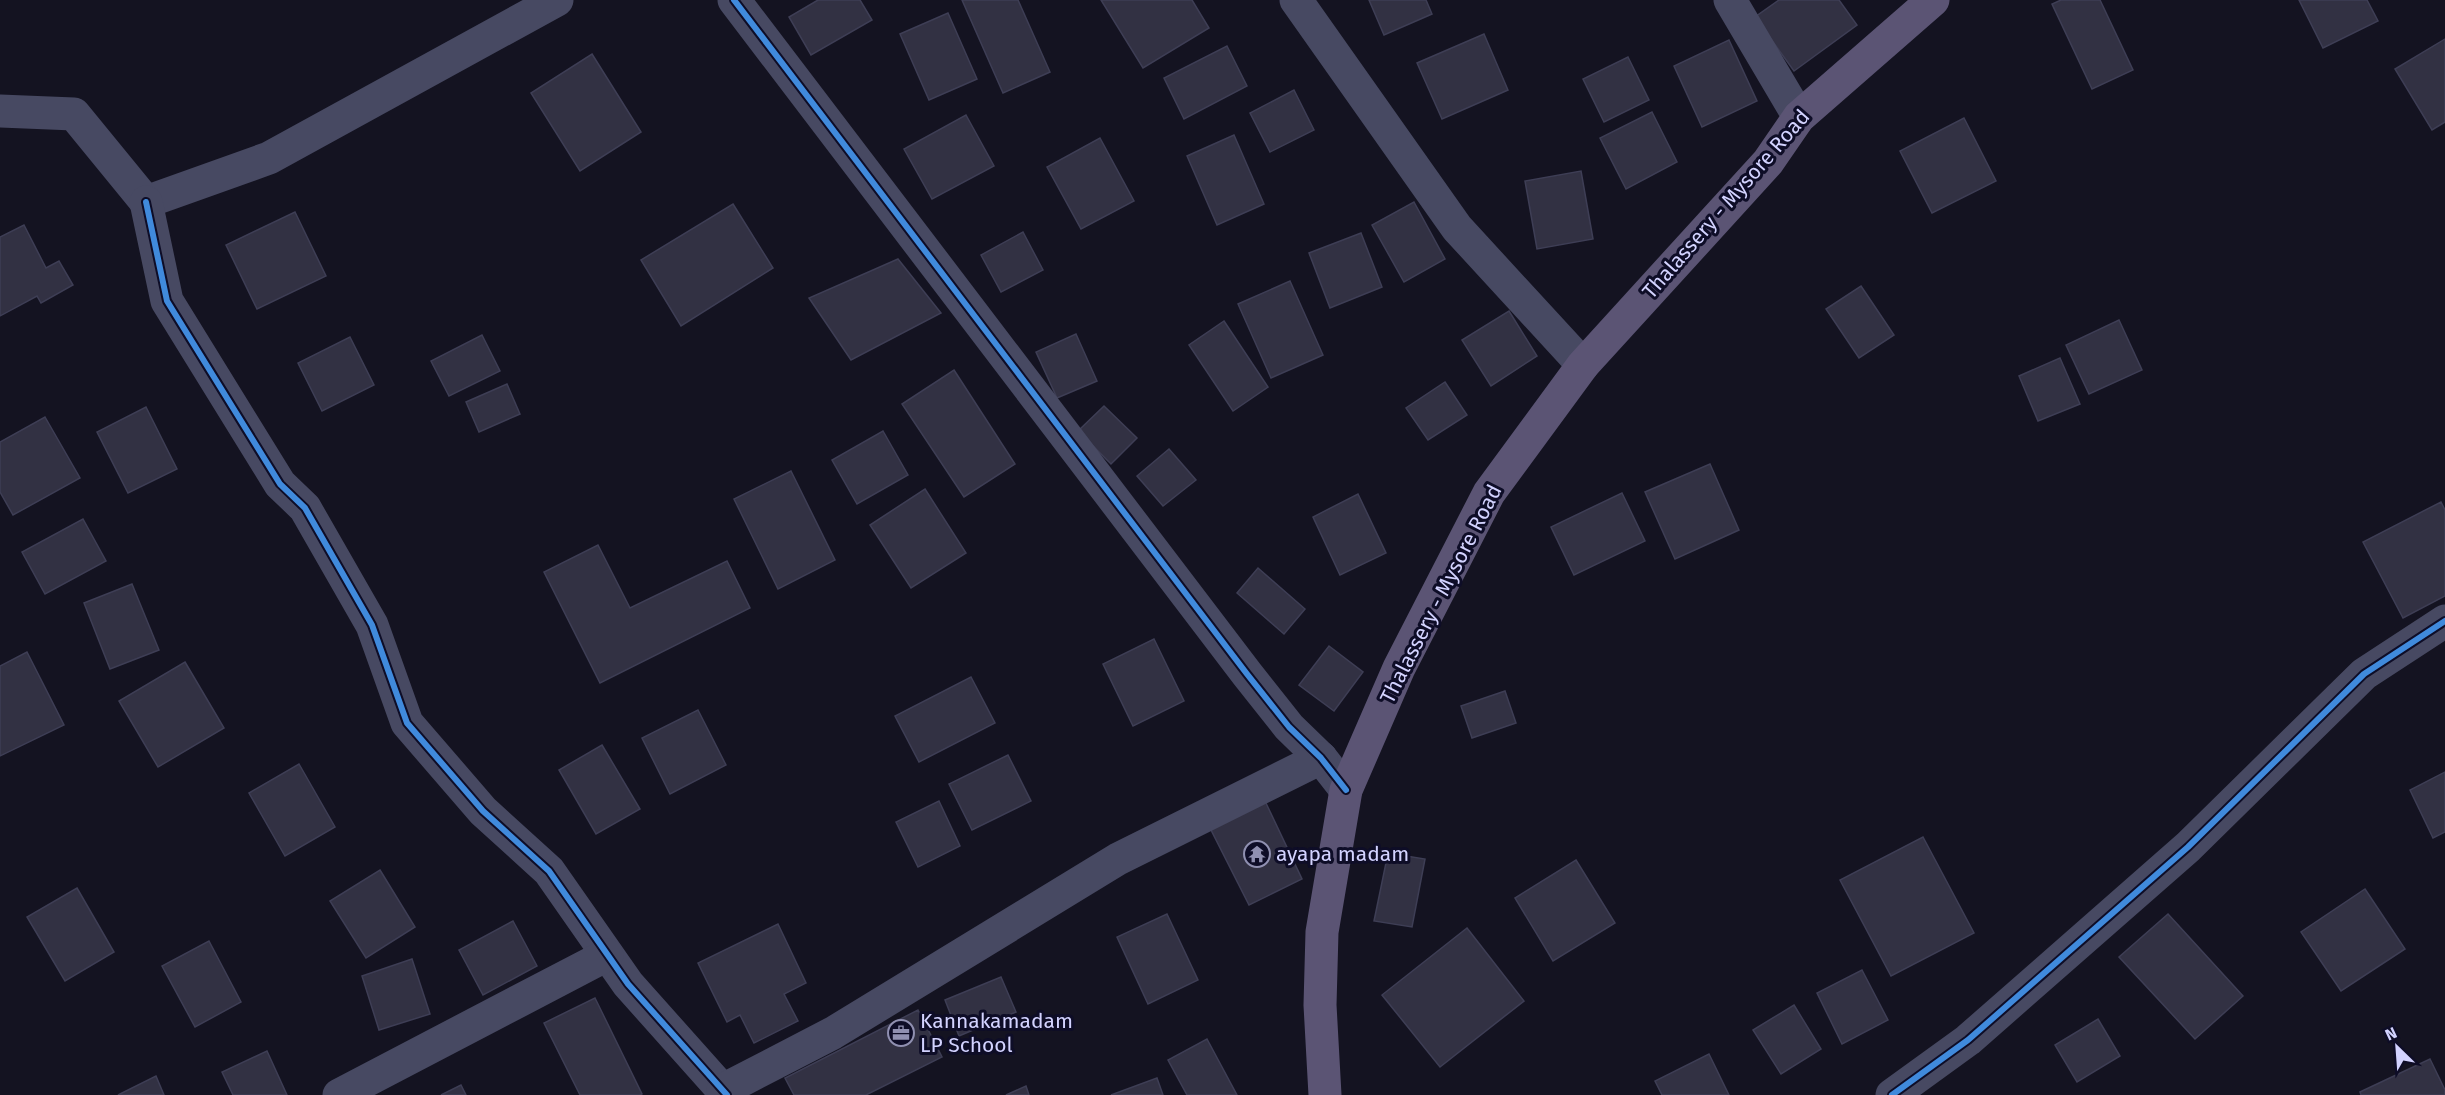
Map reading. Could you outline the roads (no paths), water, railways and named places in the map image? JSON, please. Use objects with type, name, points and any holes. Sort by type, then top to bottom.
[{"type":"main road","name":"Thalassery - Mysore Road","points":[[1325,1095],[1320,1005],[1322,932],[1346,790],[1399,668],[1490,493],[1583,365],[1768,162],[1800,117],[1933,0]]},
{"type":"street","points":[[146,202],[268,158],[515,11],[557,0]]},
{"type":"street","points":[[734,0],[1247,674],[1289,727],[1321,759],[1346,790]]},
{"type":"street","points":[[1296,0],[1457,228],[1583,365]]},
{"type":"street","points":[[1730,0],[1800,117]]},
{"type":"street","points":[[0,111],[74,114],[146,202],[167,301],[280,484],[305,508],[342,572],[372,625],[407,723],[483,811],[549,871],[628,984],[725,1092],[833,1033],[1118,859],[1321,759]]},
{"type":"street","points":[[1892,1095],[1968,1040],[2179,854],[2364,674],[2445,621]]},
{"type":"street","points":[[339,1095],[607,955]]},
{"type":"place","name":"ayapa madam","points":[[1257,854]]},
{"type":"place","name":"Kannakamadam LP School","points":[[901,1033]]}]
